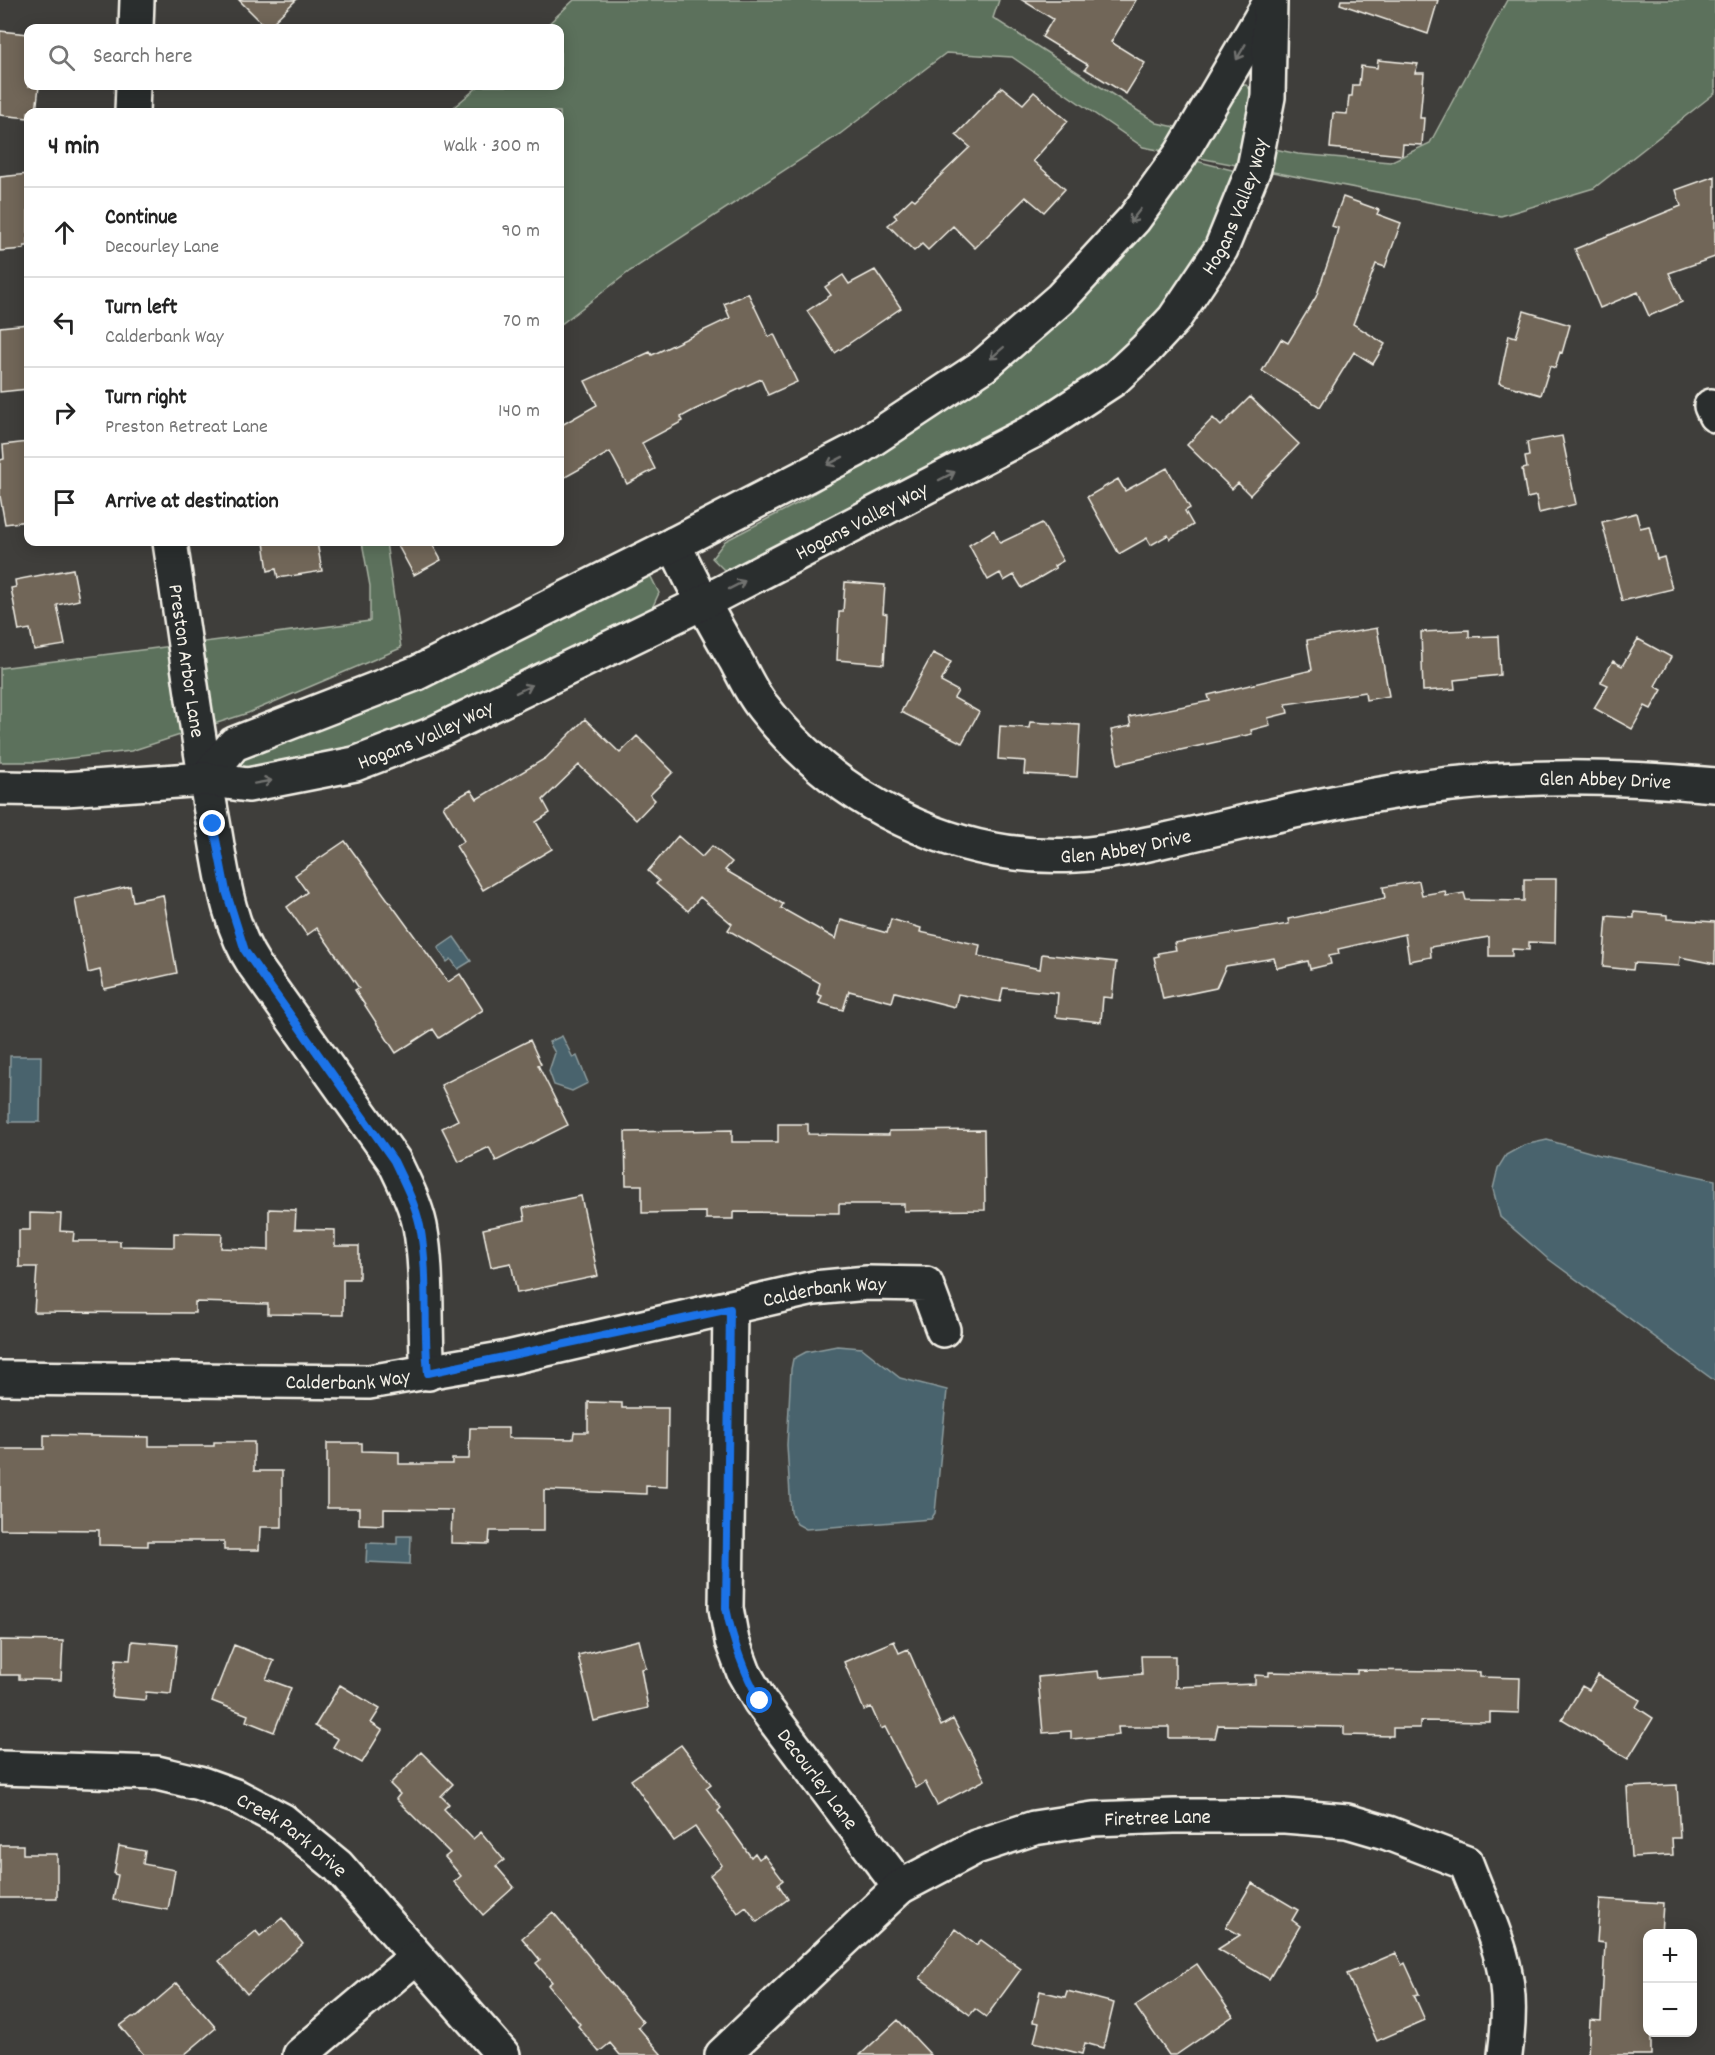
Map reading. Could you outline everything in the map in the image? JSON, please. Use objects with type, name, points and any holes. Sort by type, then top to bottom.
[{"type":"street","points":[[136,24],[137,0]]},
{"type":"street","name":"Hogans Valley Way","points":[[205,779],[234,744],[417,673],[674,544],[856,450],[983,366],[1061,298],[1134,219],[1181,154],[1270,1]]},
{"type":"street","name":"Hogans Valley Way","points":[[0,788],[65,789],[205,779],[248,785],[355,764],[428,736],[702,603],[1039,429],[1114,379],[1146,349],[1174,319],[1221,249],[1254,168],[1268,97],[1270,1]]},
{"type":"street","points":[[132,108],[133,90]]},
{"type":"street","name":"Glen Abbey Drive","points":[[674,544],[702,603],[761,706],[796,745],[839,781],[893,816],[937,836],[980,848],[1055,855],[1108,851],[1370,796],[1428,786],[1518,777],[1626,777],[1715,785]]},
{"type":"street","name":"Preston Arbor Lane","points":[[171,546],[205,779],[226,891],[245,951],[394,1161],[410,1193],[420,1225],[425,1271],[424,1332],[428,1373]]},
{"type":"street","name":"Calderbank Way","points":[[0,1378],[369,1382],[428,1373],[730,1309],[814,1288],[867,1283],[926,1284],[943,1330]]},
{"type":"street","name":"Decourley Lane","points":[[730,1309],[724,1589],[732,1641],[744,1673],[760,1701],[900,1887]]},
{"type":"street","name":"Creek Park Drive","points":[[0,1768],[157,1773],[199,1783],[238,1797],[282,1820],[338,1866],[503,2055]]},
{"type":"street","name":"Firetree Lane","points":[[722,2055],[900,1887],[976,1847],[1034,1828],[1067,1823],[1174,1816],[1285,1816],[1347,1821],[1388,1833],[1466,1863],[1498,1946],[1507,1985],[1506,2055]]},
{"type":"street","points":[[300,2055],[416,1957]]},
{"type":"green space","points":[[574,0],[999,0],[993,18],[1157,123],[1203,133],[1233,85],[1246,85],[1256,95],[1247,143],[1298,154],[1390,162],[1430,143],[1507,0],[1715,0],[1715,93],[1594,188],[1501,216],[1143,147],[1012,57],[946,53],[840,134],[630,271],[564,322],[564,108],[453,108],[474,90],[564,90],[564,24],[548,24]]},
{"type":"green space","points":[[1188,159],[1240,172],[1221,216],[1185,278],[1156,316],[1120,354],[1075,389],[1026,419],[751,560],[724,570],[712,558],[725,541],[802,501],[870,457]]},
{"type":"green space","points":[[363,546],[387,546],[401,648],[248,713],[131,751],[37,762],[0,762],[0,668],[370,621],[370,586]]},
{"type":"green space","points":[[637,573],[651,577],[659,593],[652,608],[631,622],[421,724],[365,746],[245,770],[239,762],[252,748]]},
{"type":"water","points":[[454,937],[471,961],[458,969],[451,959],[447,962],[438,948]]},
{"type":"water","points":[[562,1036],[573,1058],[577,1056],[588,1083],[572,1091],[554,1085],[549,1071],[555,1053],[549,1042]]},
{"type":"water","points":[[10,1056],[41,1056],[40,1122],[9,1122]]},
{"type":"water","points":[[1547,1140],[1600,1155],[1715,1180],[1715,1381],[1547,1258],[1500,1217],[1493,1189],[1498,1168],[1506,1155],[1524,1145]]},
{"type":"water","points":[[837,1346],[862,1348],[900,1378],[947,1390],[935,1513],[931,1519],[806,1529],[797,1524],[791,1512],[787,1445],[793,1359],[806,1352]]},
{"type":"water","points":[[397,1536],[411,1536],[410,1564],[366,1562],[367,1543],[397,1544]]},
{"type":"building","points":[[239,0],[296,0],[271,24],[263,24]]},
{"type":"building","points":[[1022,0],[1136,0],[1111,42],[1145,63],[1126,94],[1085,69],[1088,65],[1042,37],[1053,19]]},
{"type":"building","points":[[1341,0],[1438,0],[1428,34],[1340,4]]},
{"type":"building","points":[[0,31],[24,34],[24,90],[39,90],[36,108],[24,108],[24,118],[0,115]]},
{"type":"building","points":[[1378,60],[1418,64],[1415,73],[1424,73],[1420,118],[1424,118],[1422,145],[1403,144],[1402,155],[1330,148],[1333,113],[1347,114],[1353,85],[1359,85],[1361,66],[1377,68]]},
{"type":"building","points":[[1002,87],[1023,104],[1034,92],[1068,121],[1033,161],[1065,189],[1044,212],[1026,197],[975,248],[953,226],[928,250],[922,244],[914,251],[888,225],[897,218],[894,215],[912,198],[915,200],[970,147],[956,135]]},
{"type":"building","points":[[24,174],[24,249],[0,251],[0,177]]},
{"type":"building","points":[[1715,176],[1715,257],[1669,273],[1682,302],[1649,316],[1638,292],[1600,308],[1575,249],[1681,206],[1676,190]]},
{"type":"building","points":[[1343,197],[1379,210],[1377,214],[1401,223],[1385,267],[1376,264],[1353,324],[1385,344],[1373,364],[1354,352],[1320,407],[1262,371],[1281,339],[1288,343],[1316,297],[1333,248],[1338,228],[1332,226]]},
{"type":"building","points":[[875,270],[901,308],[835,353],[807,311],[831,295],[825,287],[843,275],[849,284]]},
{"type":"building","points":[[748,293],[769,337],[774,334],[797,382],[768,395],[761,379],[681,417],[683,421],[642,443],[655,469],[627,484],[610,452],[564,478],[564,424],[597,405],[585,381],[650,352],[652,355],[730,318],[724,304]]},
{"type":"building","points":[[1524,311],[1570,325],[1562,353],[1560,352],[1555,368],[1550,366],[1541,395],[1499,383],[1509,335],[1516,337]]},
{"type":"building","points":[[24,324],[24,389],[0,392],[0,327]]},
{"type":"building","points":[[1250,397],[1299,444],[1250,495],[1238,483],[1232,489],[1187,445],[1213,418],[1221,426]]},
{"type":"building","points":[[1562,436],[1576,504],[1539,513],[1536,496],[1527,498],[1522,469],[1527,468],[1525,457],[1529,456],[1527,442]]},
{"type":"building","points":[[24,442],[24,522],[5,524],[0,496],[0,460],[4,459],[3,445]]},
{"type":"building","points":[[1167,468],[1190,508],[1185,511],[1193,525],[1170,539],[1168,535],[1151,545],[1147,538],[1119,554],[1087,497],[1118,479],[1125,491]]},
{"type":"building","points":[[1636,513],[1640,528],[1649,526],[1657,559],[1664,557],[1672,589],[1622,601],[1602,522]]},
{"type":"building","points":[[1042,523],[1063,561],[1054,566],[1056,568],[1022,588],[1014,575],[1004,581],[1000,573],[988,580],[969,545],[994,530],[1000,543]]},
{"type":"building","points":[[265,546],[318,546],[322,571],[278,578],[276,569],[268,571]]},
{"type":"building","points":[[398,546],[433,546],[441,560],[414,575]]},
{"type":"building","points":[[73,569],[79,600],[57,605],[65,645],[34,650],[30,629],[19,631],[11,588],[16,587],[15,580]]},
{"type":"building","points":[[845,582],[885,585],[883,613],[887,614],[884,664],[837,660],[839,612],[843,612]]},
{"type":"building","points":[[1377,628],[1389,696],[1366,700],[1365,692],[1286,704],[1288,713],[1268,718],[1270,725],[1251,730],[1252,734],[1118,764],[1111,730],[1131,726],[1129,717],[1210,701],[1208,695],[1312,670],[1307,640]]},
{"type":"building","points":[[1469,630],[1469,637],[1498,636],[1500,675],[1454,680],[1455,689],[1423,691],[1421,632]]},
{"type":"building","points":[[1638,639],[1671,657],[1655,686],[1662,690],[1651,709],[1645,706],[1632,729],[1594,708],[1608,685],[1601,682],[1613,661],[1622,666]]},
{"type":"building","points":[[933,653],[951,662],[941,682],[958,691],[954,698],[979,712],[962,743],[901,712]]},
{"type":"building","points":[[585,719],[620,753],[637,736],[673,772],[650,795],[655,800],[636,820],[579,765],[543,800],[550,813],[536,822],[552,849],[483,890],[456,846],[464,841],[443,806],[471,790],[477,799],[546,758]]},
{"type":"building","points":[[1030,722],[1080,725],[1077,777],[1024,774],[1025,761],[998,759],[1000,726],[1029,728]]},
{"type":"building","points":[[678,836],[702,857],[712,846],[732,862],[725,870],[783,904],[781,908],[836,939],[841,920],[887,933],[891,919],[921,928],[920,932],[980,945],[978,956],[1040,969],[1042,954],[1116,962],[1112,998],[1103,997],[1101,1022],[1056,1017],[1058,993],[1003,988],[1000,1002],[958,994],[955,1007],[895,992],[892,1002],[849,991],[843,1010],[819,1003],[822,996],[817,994],[820,983],[728,930],[732,924],[700,897],[688,911],[656,884],[659,881],[648,871]]},
{"type":"building","points":[[345,841],[448,982],[460,974],[483,1010],[439,1038],[433,1029],[396,1053],[355,990],[359,988],[317,928],[307,935],[287,907],[307,892],[295,875]]},
{"type":"building","points":[[1524,879],[1556,879],[1555,943],[1529,942],[1529,950],[1512,949],[1512,956],[1489,956],[1489,937],[1430,947],[1431,957],[1409,961],[1405,934],[1338,949],[1339,954],[1329,956],[1331,964],[1310,969],[1308,961],[1277,968],[1274,958],[1226,966],[1216,988],[1163,999],[1154,957],[1159,956],[1158,953],[1176,950],[1174,943],[1289,924],[1288,919],[1385,898],[1383,887],[1419,881],[1422,895],[1445,891],[1446,896],[1464,893],[1466,900],[1524,901]]},
{"type":"building","points":[[130,886],[133,901],[163,895],[177,973],[104,989],[100,970],[88,973],[75,899]]},
{"type":"building","points":[[1634,912],[1667,915],[1667,919],[1715,922],[1715,964],[1680,957],[1679,966],[1634,963],[1633,970],[1603,967],[1607,916],[1634,918]]},
{"type":"building","points":[[530,1040],[541,1064],[538,1065],[568,1125],[496,1161],[489,1147],[459,1162],[442,1128],[458,1120],[441,1085]]},
{"type":"building","points":[[778,1124],[808,1124],[808,1134],[889,1135],[889,1131],[984,1130],[985,1210],[904,1211],[904,1204],[839,1204],[839,1213],[733,1212],[733,1219],[706,1219],[706,1212],[642,1213],[642,1185],[626,1185],[625,1132],[732,1130],[732,1142],[778,1142]]},
{"type":"building","points":[[581,1196],[598,1276],[517,1293],[511,1263],[491,1267],[483,1229],[525,1220],[523,1208]]},
{"type":"building","points":[[269,1209],[296,1210],[295,1229],[335,1230],[335,1246],[359,1246],[359,1279],[343,1279],[343,1315],[268,1314],[268,1304],[195,1302],[195,1313],[34,1312],[37,1267],[19,1267],[19,1230],[30,1230],[30,1213],[61,1214],[60,1231],[74,1232],[73,1241],[120,1241],[120,1246],[174,1247],[174,1233],[222,1234],[221,1248],[269,1250]]},
{"type":"building","points":[[588,1402],[622,1403],[622,1408],[668,1408],[667,1487],[646,1486],[646,1494],[544,1490],[544,1531],[490,1531],[489,1544],[451,1543],[452,1510],[384,1509],[384,1525],[359,1524],[359,1508],[327,1508],[327,1443],[362,1443],[362,1451],[399,1452],[399,1464],[452,1464],[452,1459],[469,1459],[470,1428],[508,1428],[508,1438],[573,1439],[574,1432],[588,1432]]},
{"type":"building","points":[[44,1435],[149,1437],[149,1446],[214,1446],[214,1442],[254,1442],[254,1471],[282,1471],[282,1527],[260,1527],[259,1550],[224,1550],[224,1541],[148,1541],[148,1546],[99,1545],[99,1530],[0,1529],[0,1449],[44,1449]]},
{"type":"building","points":[[0,1640],[63,1641],[61,1680],[19,1679],[19,1675],[0,1675]]},
{"type":"building","points":[[639,1640],[646,1668],[641,1669],[648,1708],[594,1721],[578,1655]]},
{"type":"building","points":[[132,1641],[177,1645],[171,1694],[146,1692],[145,1700],[112,1697],[116,1659],[130,1660]]},
{"type":"building","points":[[894,1641],[899,1653],[908,1649],[941,1726],[953,1719],[985,1780],[937,1805],[925,1782],[916,1788],[885,1727],[881,1729],[871,1707],[864,1710],[844,1662]]},
{"type":"building","points":[[234,1645],[274,1661],[266,1679],[291,1688],[274,1732],[246,1721],[248,1715],[212,1701]]},
{"type":"building","points":[[1141,1656],[1175,1656],[1175,1687],[1255,1684],[1255,1675],[1269,1676],[1269,1672],[1357,1674],[1357,1670],[1442,1671],[1480,1672],[1480,1677],[1520,1678],[1519,1713],[1490,1712],[1490,1722],[1420,1721],[1420,1728],[1393,1728],[1393,1736],[1344,1735],[1344,1727],[1218,1725],[1215,1738],[1169,1738],[1169,1727],[1118,1727],[1119,1735],[1071,1739],[1071,1731],[1043,1733],[1038,1677],[1098,1671],[1099,1678],[1142,1674]]},
{"type":"building","points":[[1598,1675],[1640,1700],[1636,1707],[1653,1718],[1628,1759],[1562,1719],[1582,1686],[1589,1690]]},
{"type":"building","points":[[340,1685],[380,1709],[371,1723],[382,1730],[362,1763],[333,1747],[338,1739],[315,1726]]},
{"type":"building","points":[[681,1745],[711,1784],[706,1788],[721,1808],[718,1811],[751,1857],[755,1853],[759,1859],[764,1855],[783,1880],[778,1884],[788,1899],[757,1922],[746,1907],[738,1913],[710,1875],[722,1865],[695,1827],[674,1841],[631,1780]]},
{"type":"building","points":[[421,1752],[453,1784],[441,1796],[449,1804],[444,1809],[473,1839],[481,1832],[504,1860],[496,1866],[514,1887],[483,1915],[454,1882],[461,1876],[445,1857],[450,1853],[396,1799],[400,1794],[390,1784]]},
{"type":"building","points":[[1677,1785],[1680,1838],[1672,1838],[1673,1855],[1631,1857],[1627,1787]]},
{"type":"building","points":[[0,1845],[23,1845],[23,1854],[57,1854],[57,1898],[0,1898]]},
{"type":"building","points":[[119,1846],[145,1851],[143,1864],[175,1870],[168,1910],[113,1900],[118,1875],[114,1874]]},
{"type":"building","points":[[1252,1883],[1298,1910],[1292,1920],[1300,1926],[1269,1979],[1218,1949],[1240,1935],[1226,1927]]},
{"type":"building","points":[[1600,1899],[1663,1903],[1661,1929],[1643,1929],[1643,2037],[1651,2037],[1651,2055],[1588,2055],[1590,2020],[1601,2021],[1605,1943],[1597,1942]]},
{"type":"building","points":[[553,1912],[643,2022],[638,2027],[662,2055],[620,2055],[610,2043],[599,2052],[578,2026],[580,2024],[548,1985],[552,1982],[536,1963],[540,1960],[522,1938]]},
{"type":"building","points":[[282,1918],[303,1944],[247,1994],[219,1961],[256,1931],[260,1936]]},
{"type":"building","points":[[955,1929],[976,1945],[981,1940],[1021,1969],[986,2017],[975,2009],[970,2015],[920,1978]]},
{"type":"building","points":[[1396,1953],[1402,1965],[1405,1963],[1419,1994],[1414,1995],[1425,2020],[1377,2041],[1347,1974]]},
{"type":"building","points":[[1197,1964],[1233,2016],[1176,2055],[1169,2055],[1135,2006]]},
{"type":"building","points":[[177,1983],[216,2028],[184,2055],[144,2055],[120,2026],[132,2017],[137,2017]]},
{"type":"building","points":[[1040,1991],[1065,1997],[1067,1991],[1114,2003],[1103,2048],[1085,2043],[1082,2054],[1034,2042],[1039,2023],[1033,2022]]},
{"type":"building","points":[[898,2020],[931,2055],[860,2055]]},
{"type":"route","points":[[213,824],[226,891],[237,933],[245,951],[394,1161],[410,1193],[420,1225],[425,1271],[424,1332],[428,1373],[730,1309],[724,1589],[732,1641],[744,1673],[760,1701]]}]
